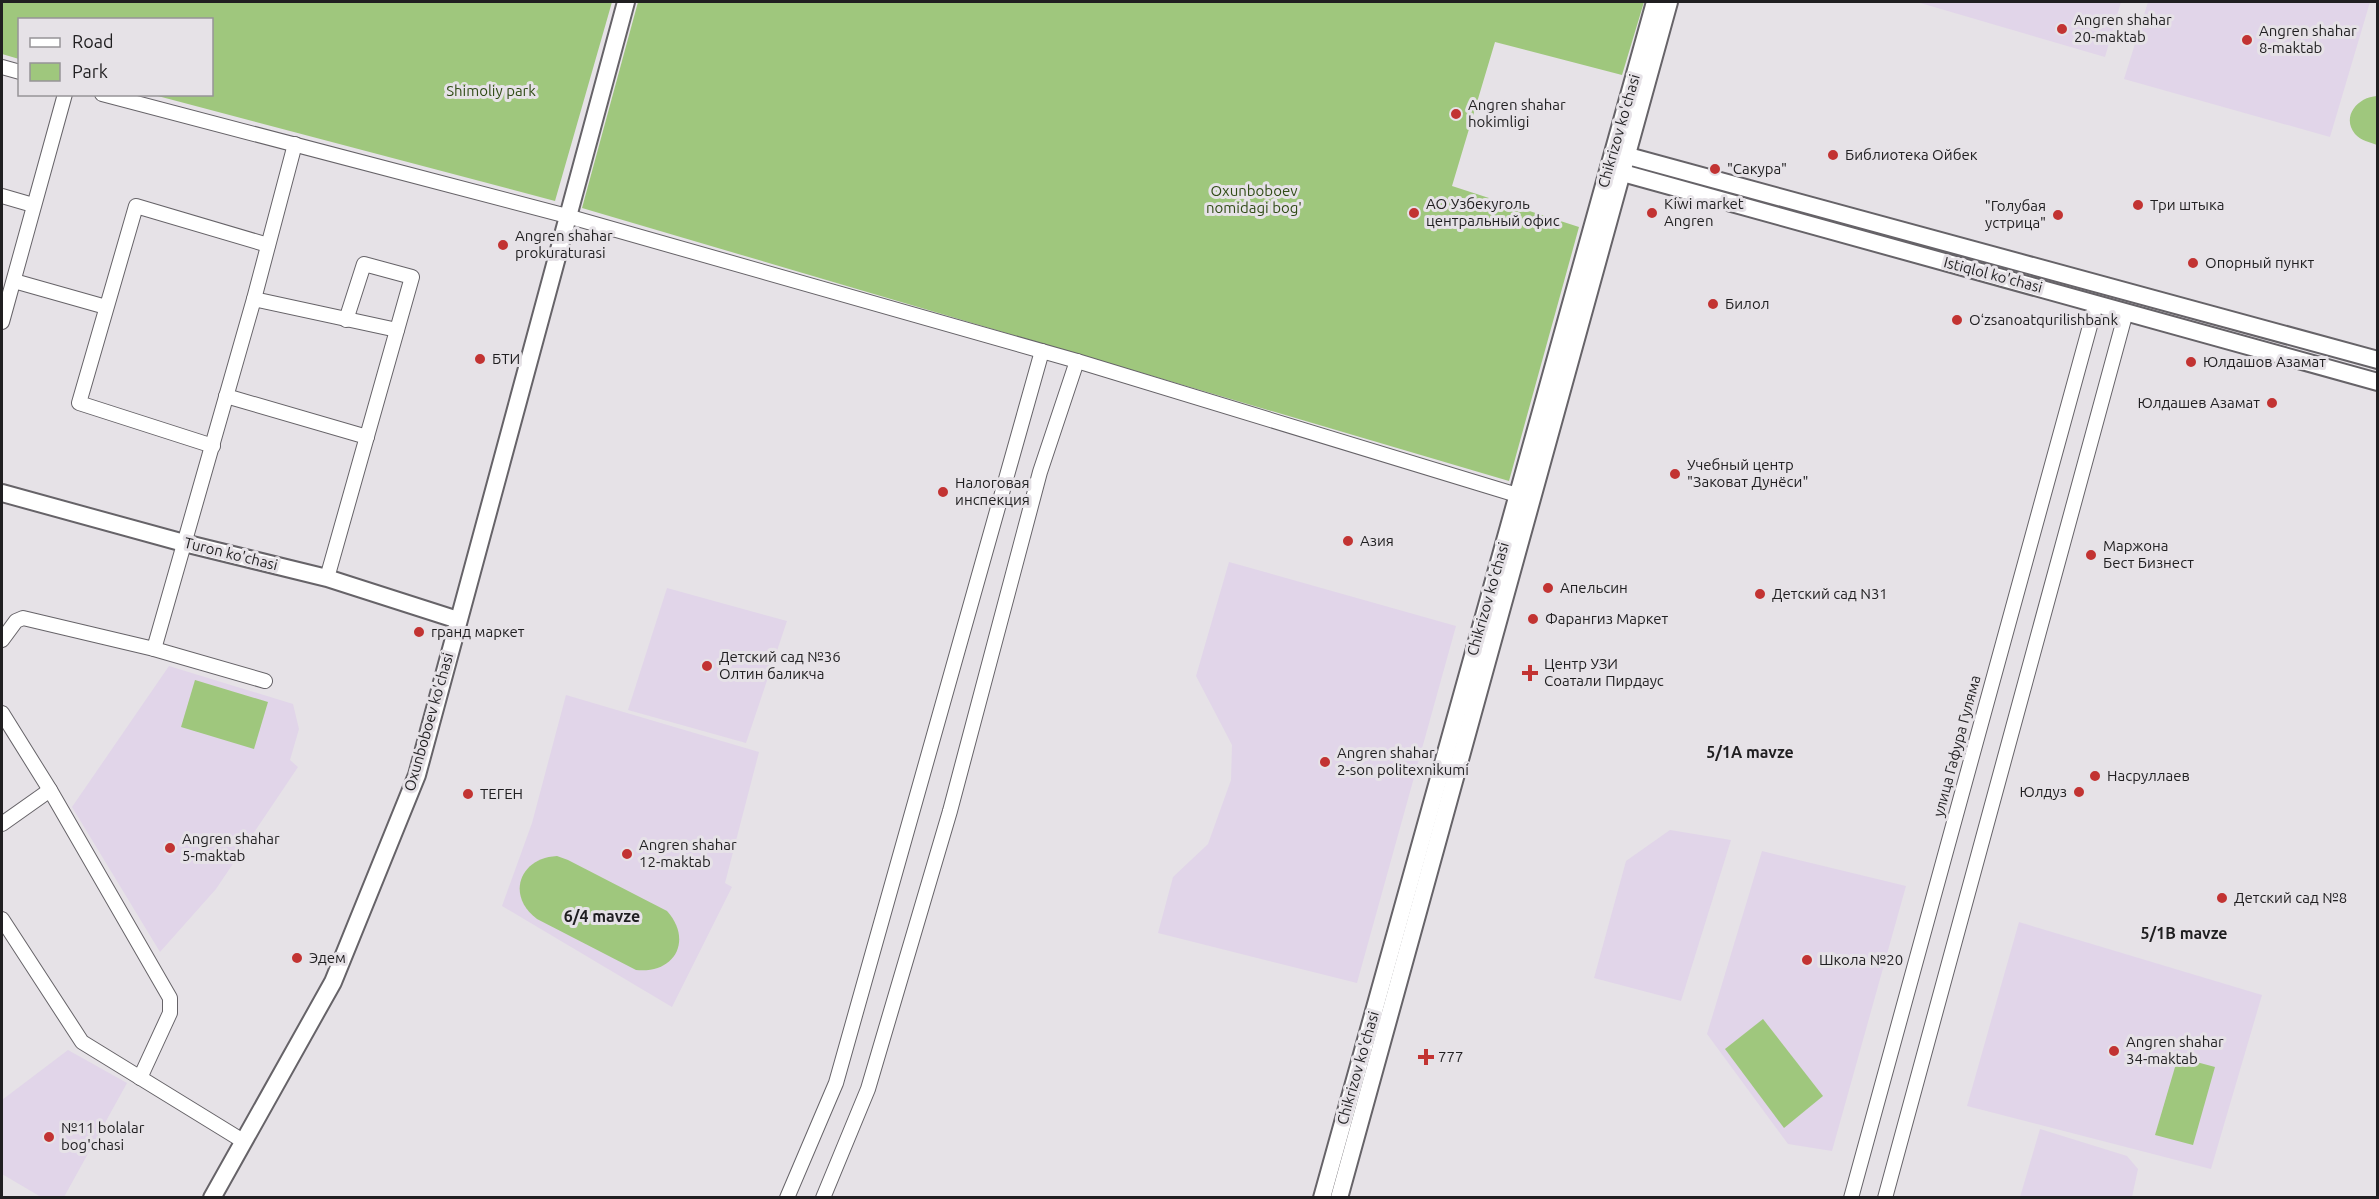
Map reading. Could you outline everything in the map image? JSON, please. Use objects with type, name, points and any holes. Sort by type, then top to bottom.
[{"type":"main road","name":"Oxunboboev ko'chasi","points":[[212,1197],[333,982],[417,775],[626,2]]},
{"type":"main road","name":"Chikrizov ko'chasi","points":[[1620,154],[1655,2]]},
{"type":"main road","name":"Chikrizov ko'chasi","points":[[1339,1197],[1602,217],[1669,2]]},
{"type":"main road","name":"Istiqlol ko'chasi","points":[[1620,154],[2378,360]]},
{"type":"main road","name":"Istiqlol ko'chasi","points":[[1615,171],[2378,382]]},
{"type":"main road","name":"Chikrizov ko'chasi","points":[[1322,1197],[1517,495],[1602,217]]},
{"type":"main road","points":[[2181,327],[2187,308]]},
{"type":"main road","name":"Turon ko'chasi","points":[[2,493],[184,543],[327,578],[458,620]]},
{"type":"street","points":[[2,67],[18,71]]},
{"type":"street","points":[[2,322],[64,96]]},
{"type":"street","points":[[110,96],[567,216],[1077,360],[1517,495]]},
{"type":"street","points":[[154,649],[213,446],[295,144]]},
{"type":"street","points":[[2,196],[33,205]]},
{"type":"street","points":[[213,446],[80,403],[136,206],[268,245]]},
{"type":"street","points":[[327,578],[412,277],[363,264],[346,320]]},
{"type":"street","points":[[14,281],[106,308]]},
{"type":"street","points":[[254,299],[397,330]]},
{"type":"street","name":"улица Гафура Гуляма","points":[[1851,1197],[2096,304]]},
{"type":"street","points":[[1885,1197],[2126,312]]},
{"type":"street","points":[[787,1197],[836,1083],[1042,351]]},
{"type":"street","points":[[823,1197],[868,1089],[950,811],[1040,472],[1077,360]]},
{"type":"street","points":[[226,396],[367,437]]},
{"type":"street","points":[[2,640],[16,621],[23,618],[154,649],[265,681]]},
{"type":"street","points":[[2,713],[50,790],[170,998],[170,1013],[140,1078]]},
{"type":"street","points":[[2,825],[50,790]]},
{"type":"street","points":[[2,919],[82,1042],[94,1052],[243,1141]]},
{"type":"shaded area","name":"Angren shahar 20-maktab","points":[[1917,2],[2121,2],[2105,57]]},
{"type":"shaded area","name":"Angren shahar 8-maktab","points":[[2148,2],[2370,2],[2330,137],[2124,79]]},
{"type":"shaded area","name":"Angren shahar 2-son politexnikumi","points":[[1229,562],[1456,626],[1357,983],[1158,933],[1173,877],[1208,844],[1231,780],[1232,745],[1196,676]]},
{"type":"shaded area","name":"Детский сад №36 Олтин баликча","points":[[667,588],[787,621],[746,743],[628,710]]},
{"type":"shaded area","name":"Angren shahar 5-maktab","points":[[169,666],[293,704],[299,729],[290,760],[298,767],[216,889],[160,952],[72,807]]},
{"type":"shaded area","name":"Angren shahar 12-maktab","points":[[566,695],[759,752],[725,883],[732,887],[672,1007],[502,906],[532,823]]},
{"type":"shaded area","points":[[1670,830],[1731,840],[1681,1001],[1594,978],[1626,861]]},
{"type":"shaded area","name":"Школа №20","points":[[1762,851],[1906,886],[1832,1151],[1788,1144],[1707,1034]]},
{"type":"shaded area","name":"Angren shahar 34-maktab","points":[[2019,922],[2262,995],[2211,1169],[1967,1106]]},
{"type":"shaded area","name":"№11 bolalar bog'chasi","points":[[68,1050],[127,1083],[64,1197],[41,1197],[2,1174],[2,1100]]},
{"type":"shaded area","points":[[2040,1129],[2127,1156],[2138,1169],[2132,1197],[2020,1197]]},
{"type":"green space","name":"Shimoliy park","points":[[2,2],[612,2],[555,201],[158,96],[213,96],[213,18],[18,18],[18,59],[2,54]]},
{"type":"green space","name":"Oxunboboev nomidagi bog'","points":[[638,2],[1644,2],[1622,75],[1495,42],[1452,186],[1579,227],[1509,481],[582,208]]},
{"type":"green space","points":[[2378,96],[2377,145],[2357,136],[2350,121],[2351,114],[2358,104],[2370,97]]},
{"type":"green space","points":[[195,680],[268,702],[254,749],[181,727]]},
{"type":"green space","points":[[557,856],[667,911],[679,933],[676,953],[670,961],[650,970],[636,970],[537,919],[527,910],[520,889],[521,880],[526,871],[533,863]]},
{"type":"green space","points":[[1763,1019],[1823,1096],[1784,1128],[1725,1049]]},
{"type":"green space","points":[[2178,1057],[2215,1067],[2193,1145],[2155,1135]]},
{"type":"place","name":"Angren shahar 20-maktab","points":[[2062,29]]},
{"type":"place","name":"Angren shahar 8-maktab","points":[[2247,40]]},
{"type":"place","name":"Angren shahar hokimligi","points":[[1456,114]]},
{"type":"place","name":"Библиотека Ойбек","points":[[1833,155]]},
{"type":"place","name":"\"Сакура\"","points":[[1715,169]]},
{"type":"place","name":"Три штыка","points":[[2138,205]]},
{"type":"place","name":"АО Узбекуголь центральный офис","points":[[1414,213]]},
{"type":"place","name":"Kiwi market Angren","points":[[1652,213]]},
{"type":"place","name":"\"Голубая устрица\"","points":[[2058,215]]},
{"type":"place","name":"Angren shahar prokuraturasi","points":[[503,245]]},
{"type":"place","name":"Опорный пункт","points":[[2193,263]]},
{"type":"place","name":"Билол","points":[[1713,304]]},
{"type":"place","name":"Oʻzsanoatqurilishbank","points":[[1957,320]]},
{"type":"place","name":"БТИ","points":[[480,359]]},
{"type":"place","name":"Юлдашов Азамат","points":[[2191,362]]},
{"type":"place","name":"Юлдашев Азамат","points":[[2272,403]]},
{"type":"place","name":"Учебный центр \"Заковат Дунёси\"","points":[[1675,474]]},
{"type":"place","name":"Налоговая инспекция","points":[[943,492]]},
{"type":"place","name":"Азия","points":[[1348,541]]},
{"type":"place","name":"Маржона Бест Бизнест","points":[[2091,555]]},
{"type":"place","name":"Апельсин","points":[[1548,588]]},
{"type":"place","name":"Детский сад N31","points":[[1760,594]]},
{"type":"place","name":"Фарангиз Маркет","points":[[1533,619]]},
{"type":"place","name":"гранд маркет","points":[[419,632]]},
{"type":"place","name":"Детский сад №36 Олтин баликча","points":[[707,666]]},
{"type":"place","name":"Центр УЗИ Соатали Пирдаус","points":[[1530,673]]},
{"type":"place","name":"Angren shahar 2-son politexnikumi","points":[[1325,762]]},
{"type":"place","name":"Насруллаев","points":[[2095,776]]},
{"type":"place","name":"Юлдуз","points":[[2079,792]]},
{"type":"place","name":"ТЕГЕН","points":[[468,794]]},
{"type":"place","name":"Angren shahar 5-maktab","points":[[170,848]]},
{"type":"place","name":"Angren shahar 12-maktab","points":[[627,854]]},
{"type":"place","name":"Детский сад №8","points":[[2222,898]]},
{"type":"place","name":"Эдем","points":[[297,958]]},
{"type":"place","name":"Школа №20","points":[[1807,960]]},
{"type":"place","name":"Angren shahar 34-maktab","points":[[2114,1051]]},
{"type":"place","name":"777","points":[[1426,1057]]},
{"type":"place","name":"№11 bolalar bog'chasi","points":[[49,1137]]},
{"type":"district","name":"5/1A mavze","points":[[1750,752]]},
{"type":"district","name":"6/4 mavze","points":[[602,916]]},
{"type":"district","name":"5/1B mavze","points":[[2184,933]]}]
